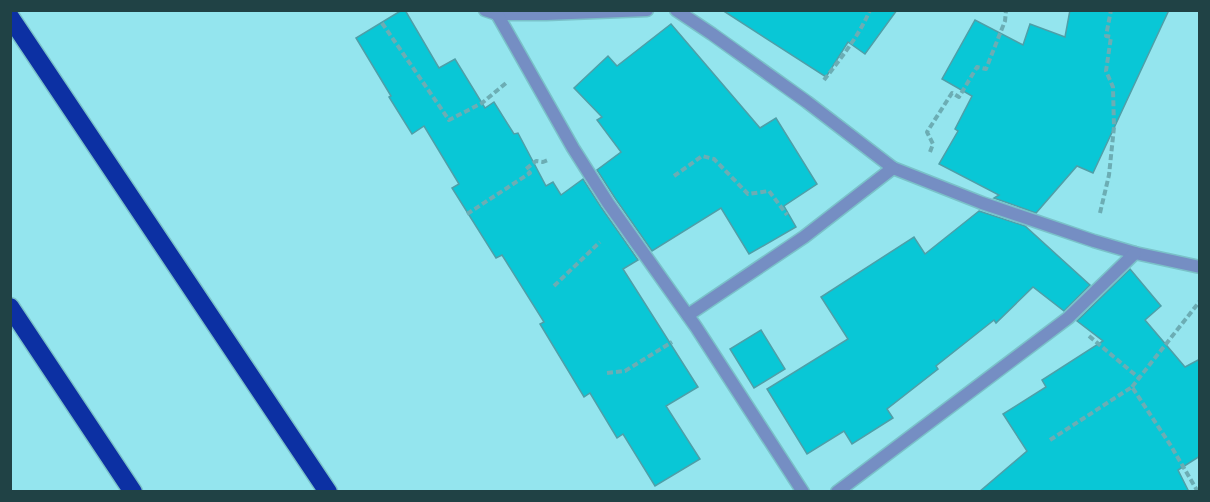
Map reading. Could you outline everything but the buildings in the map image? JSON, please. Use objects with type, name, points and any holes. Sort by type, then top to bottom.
[{"type":"highway","points":[[10,17],[328,492]]},
{"type":"highway","points":[[10,308],[133,492]]},
{"type":"street","points":[[491,12],[546,14],[646,10]]},
{"type":"street","points":[[676,10],[807,102],[893,168],[982,203],[1094,241],[1135,253],[1200,267]]},
{"type":"street","points":[[491,12],[527,65],[573,148],[623,226],[688,315],[802,492]]},
{"type":"street","points":[[688,315],[804,237],[893,168]]},
{"type":"street","points":[[837,492],[1068,318],[1135,253]]},
{"type":"path","points":[[807,102],[843,56],[870,10]]},
{"type":"path","points":[[917,177],[933,144],[927,132],[952,93],[959,97],[977,67],[986,69],[1005,21],[1006,10]]},
{"type":"path","points":[[1094,241],[1109,175],[1113,127],[1113,87],[1106,71],[1111,37],[1106,36],[1110,10]]},
{"type":"path","points":[[382,23],[449,120],[482,103],[527,65]]},
{"type":"path","points":[[467,214],[530,173],[526,169],[536,161],[543,162],[573,148]]},
{"type":"path","points":[[674,176],[702,156],[714,159],[748,194],[769,191],[804,237]]},
{"type":"path","points":[[554,286],[606,236],[623,226]]},
{"type":"path","points":[[1050,440],[1132,387],[1200,301]]},
{"type":"path","points":[[1068,318],[1139,378]]},
{"type":"path","points":[[607,373],[625,370],[696,327]]},
{"type":"path","points":[[1132,387],[1171,446],[1197,492]]}]
